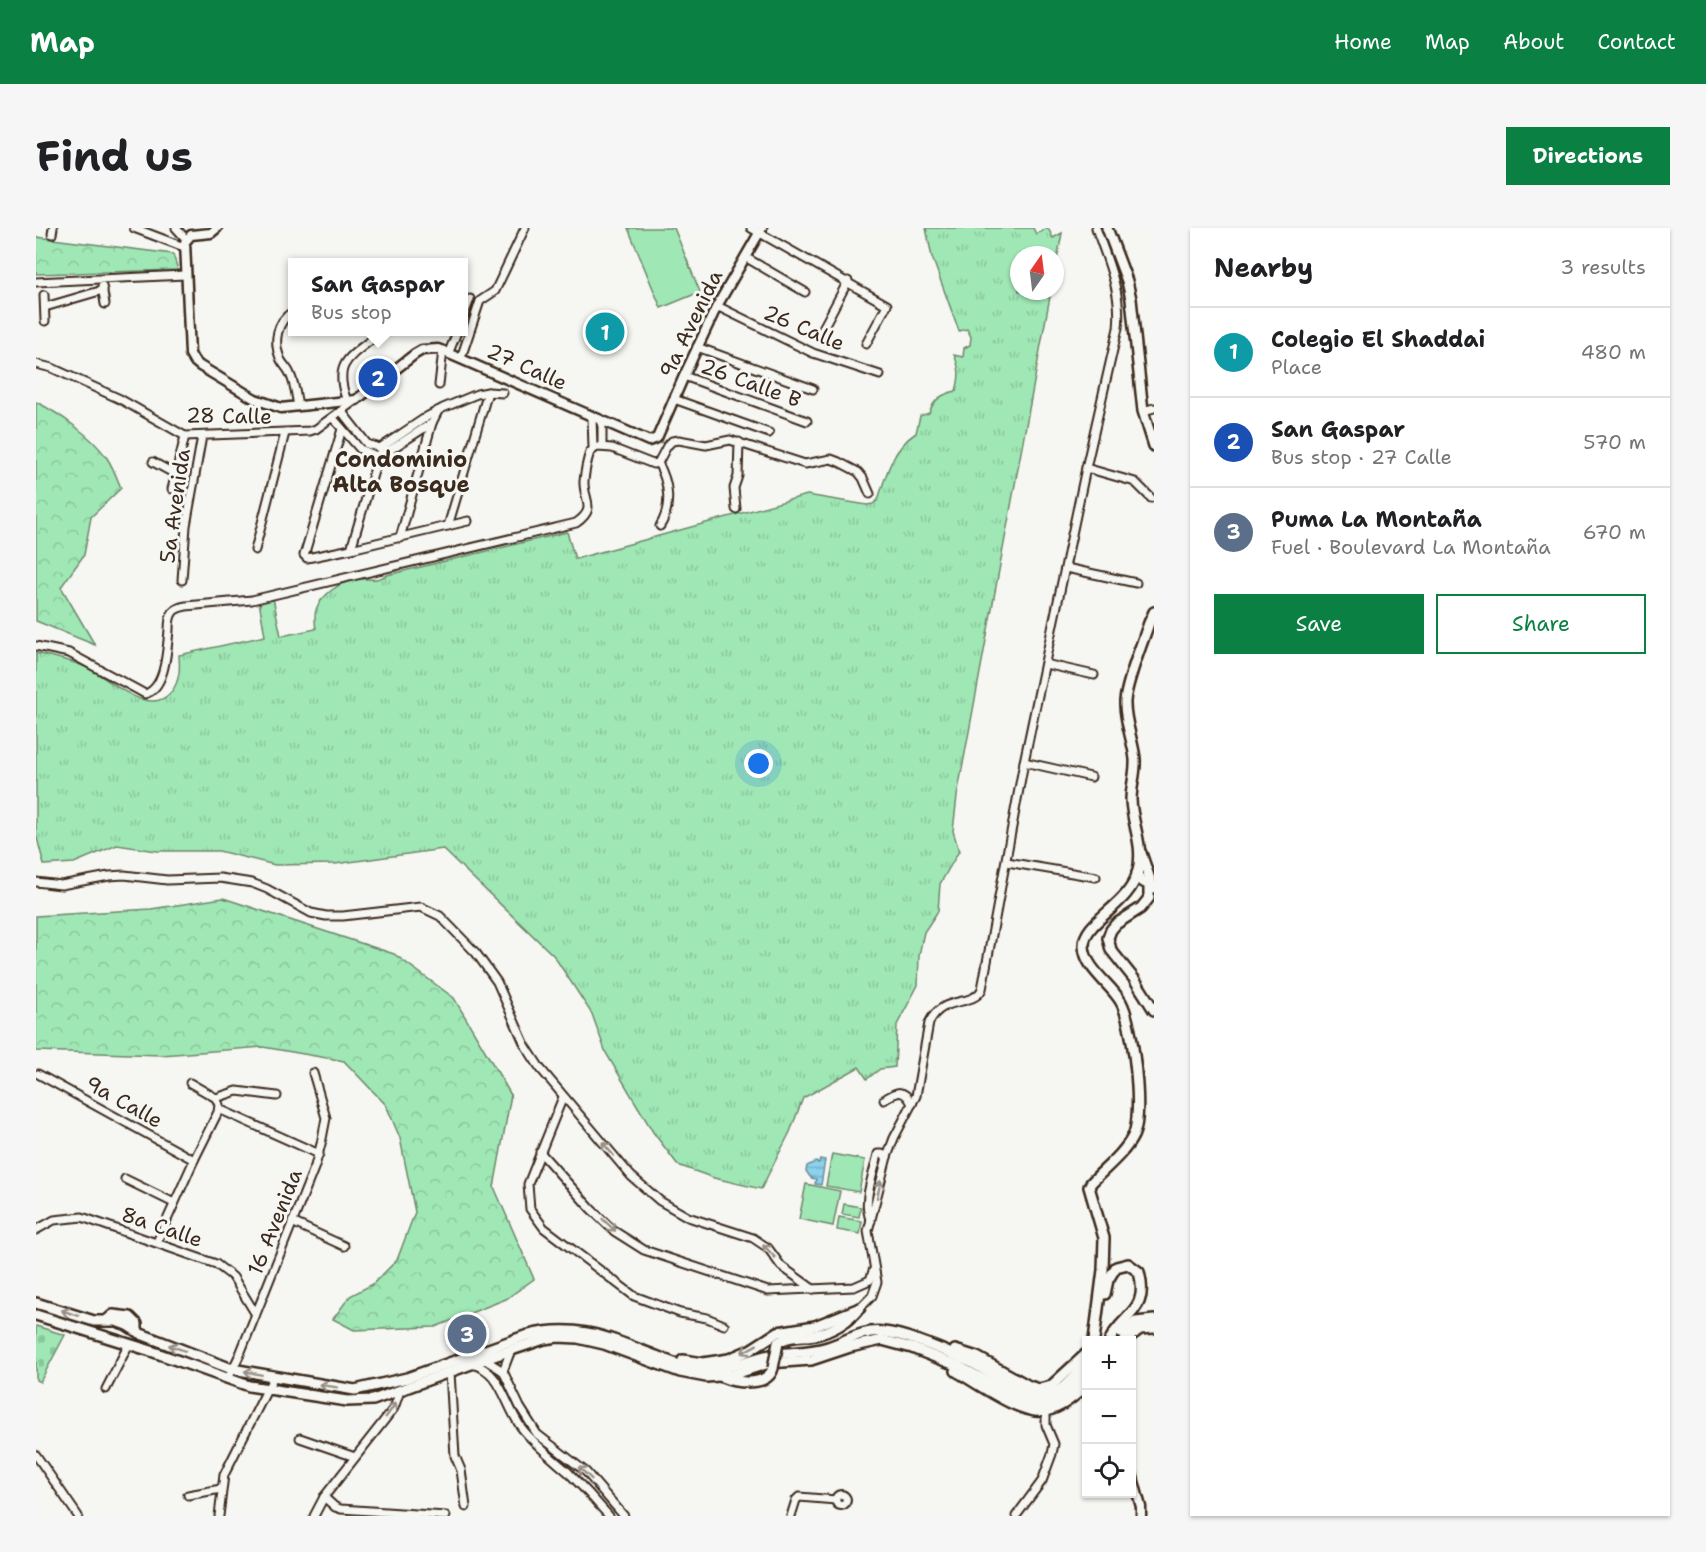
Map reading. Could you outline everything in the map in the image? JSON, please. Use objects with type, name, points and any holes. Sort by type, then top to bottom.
[{"type":"main road","points":[[1108,230],[1127,281],[1131,299],[1143,411],[1150,426],[1154,446]]},
{"type":"main road","points":[[1154,612],[1125,704],[1135,759],[1131,800],[1140,850],[1154,891],[1141,908],[1116,924],[1108,938],[1111,950],[1135,980],[1154,1010]]},
{"type":"main road","points":[[1096,1336],[1104,1238],[1089,1188],[1135,1134],[1138,1116],[1134,1048],[1125,1011],[1120,1000],[1088,959],[1084,941],[1090,928],[1118,904],[1136,881],[1140,850]]},
{"type":"main road","points":[[1136,881],[1149,885],[1149,898]]},
{"type":"main road","points":[[1097,1336],[1111,1273],[1116,1267],[1128,1264],[1140,1275],[1138,1301],[1135,1311],[1116,1336]]},
{"type":"main road","points":[[36,1303],[104,1322]]},
{"type":"main road","points":[[722,1377],[733,1381],[754,1381],[765,1378],[772,1373],[778,1343],[785,1339],[827,1331],[852,1317],[860,1308]]},
{"type":"main road","points":[[632,1347],[645,1347],[691,1362],[715,1362],[740,1354],[778,1332],[815,1326],[860,1308]]},
{"type":"main road","points":[[36,1315],[129,1344],[228,1379],[266,1389],[361,1402],[400,1391],[428,1375],[562,1329],[580,1331],[689,1368],[709,1370],[724,1369],[773,1355],[809,1352],[830,1347],[861,1334],[882,1331],[968,1361],[1037,1396],[1052,1394],[1082,1368]]},
{"type":"main road","points":[[104,1336],[102,1328],[104,1322],[113,1315],[130,1317],[137,1324],[138,1336],[136,1342],[129,1344]]},
{"type":"main road","points":[[1118,1336],[1136,1322],[1154,1320]]},
{"type":"main road","points":[[1131,1336],[1140,1329],[1154,1328]]},
{"type":"main road","points":[[137,1332],[232,1369],[355,1390],[450,1372],[511,1350],[526,1340]]},
{"type":"main road","points":[[544,1335],[584,1339],[680,1372],[706,1377],[722,1377],[769,1363],[811,1360],[873,1340],[893,1343],[943,1360],[988,1380],[1022,1400],[1039,1404],[1057,1400],[1082,1380]]},
{"type":"main road","points":[[938,1350],[946,1347],[967,1354],[1039,1389],[1052,1386],[1082,1358]]},
{"type":"main road","points":[[943,1360],[951,1368],[1026,1409],[1046,1411],[1066,1402],[1082,1389]]},
{"type":"main road","points":[[382,1385],[396,1386],[400,1391]]},
{"type":"street","points":[[134,228],[187,237],[212,233],[218,228]]},
{"type":"street","points":[[177,228],[187,237]]},
{"type":"street","points":[[461,358],[480,301],[495,291],[523,228]]},
{"type":"street","points":[[860,1308],[872,1296],[877,1282],[868,1230],[872,1221],[869,1217],[868,1199],[878,1154],[887,1157],[894,1138],[916,1096],[932,1016],[949,1003],[975,998],[982,989],[1024,762],[1118,328],[1120,309],[1114,278],[1096,228]]},
{"type":"street","points":[[757,229],[887,305],[866,344]]},
{"type":"street","name":"9a Avenida","points":[[657,438],[697,347],[745,257],[757,229]]},
{"type":"street","points":[[187,237],[185,275],[190,354],[194,361],[266,404],[281,408],[351,401],[422,350],[446,351]]},
{"type":"street","points":[[745,257],[805,292]]},
{"type":"street","points":[[36,282],[185,275]]},
{"type":"street","points":[[102,279],[105,304]]},
{"type":"street","points":[[823,328],[848,281]]},
{"type":"street","points":[[45,307],[103,290]]},
{"type":"street","points":[[44,295],[45,321]]},
{"type":"street","points":[[468,298],[480,301]]},
{"type":"street","name":"26 Calle","points":[[717,306],[813,352],[880,375]]},
{"type":"street","points":[[288,315],[278,328],[277,340],[281,360],[290,374],[298,406]]},
{"type":"street","points":[[439,385],[446,351],[455,336]]},
{"type":"street","points":[[351,401],[340,381],[346,362],[375,337]]},
{"type":"street","points":[[697,347],[813,389]]},
{"type":"street","name":"27 Calle","points":[[446,351],[646,441],[657,438]]},
{"type":"street","name":"28 Calle","points":[[36,364],[52,368],[120,399],[185,436],[310,431],[342,412],[351,401]]},
{"type":"street","name":"26 Calle B","points":[[684,376],[807,421]]},
{"type":"street","points":[[448,525],[488,392]]},
{"type":"street","points":[[351,549],[380,448],[438,411],[477,394],[503,393]]},
{"type":"street","points":[[674,399],[769,433]]},
{"type":"street","points":[[1143,411],[1154,408]]},
{"type":"street","points":[[400,538],[432,423],[438,411]]},
{"type":"street","points":[[342,412],[367,444],[380,448]]},
{"type":"street","points":[[428,416],[432,423]]},
{"type":"street","points":[[36,646],[69,653],[145,694],[151,692],[159,682],[167,655],[170,617],[177,609],[186,606],[252,600],[576,523],[585,517],[588,508],[584,484],[588,460],[593,448],[592,417]]},
{"type":"street","points":[[333,418],[360,449],[379,457]]},
{"type":"street","points":[[602,421],[602,446]]},
{"type":"street","points":[[379,457],[432,423]]},
{"type":"street","points":[[342,429],[304,555],[310,558],[468,521]]},
{"type":"street","points":[[255,550],[285,433]]},
{"type":"street","points":[[171,489],[185,436]]},
{"type":"street","name":"5a Avenida","points":[[182,580],[186,526],[202,436]]},
{"type":"street","points":[[658,463],[672,441],[686,441],[706,446],[723,440],[739,442],[805,464],[831,459],[858,472],[870,494]]},
{"type":"street","points":[[736,509],[734,488],[738,476],[739,442]]},
{"type":"street","points":[[593,448],[602,446],[612,448],[653,464],[658,463]]},
{"type":"street","points":[[153,462],[175,474]]},
{"type":"street","points":[[658,463],[666,482],[667,498],[666,516],[660,526]]},
{"type":"street","points":[[1086,468],[1135,482],[1151,498]]},
{"type":"street","points":[[1066,568],[1136,583]]},
{"type":"street","points":[[1045,664],[1094,675]]},
{"type":"street","points":[[1024,762],[1091,777]]},
{"type":"street","points":[[1007,862],[1096,877]]},
{"type":"street","points":[[36,882],[61,885],[124,875],[166,880],[220,878],[267,889],[311,913],[326,916],[421,907],[433,911],[476,953],[497,982],[525,1045],[563,1096],[632,1176],[660,1201],[688,1217],[753,1238],[768,1248],[781,1266],[813,1289]]},
{"type":"street","name":"16 Avenida","points":[[228,1379],[319,1155],[326,1118],[313,1073]]},
{"type":"street","name":"9a Calle","points":[[38,1074],[194,1160]]},
{"type":"street","points":[[157,1242],[219,1109],[216,1098],[190,1083]]},
{"type":"street","points":[[216,1098],[232,1091],[277,1096]]},
{"type":"street","points":[[884,1100],[895,1093],[901,1093],[908,1096],[912,1104]]},
{"type":"street","points":[[563,1096],[528,1184],[530,1209],[544,1228],[567,1248],[634,1296],[680,1313],[707,1318],[724,1325]]},
{"type":"street","points":[[219,1109],[319,1155]]},
{"type":"street","points":[[540,1152],[614,1231],[644,1250],[768,1291],[854,1287],[870,1280],[874,1268]]},
{"type":"street","points":[[125,1179],[174,1203]]},
{"type":"street","name":"8a Calle","points":[[36,1230],[54,1220],[82,1218],[216,1264],[225,1269],[240,1287],[255,1313]]},
{"type":"street","points":[[292,1222],[344,1246]]},
{"type":"street","points":[[106,1389],[129,1344]]},
{"type":"street","points":[[502,1371],[511,1350]]},
{"type":"street","points":[[428,1375],[475,1358],[485,1359],[502,1371],[537,1434],[586,1472],[624,1516]]},
{"type":"street","points":[[472,1364],[486,1369],[495,1377],[509,1409],[522,1427],[537,1445],[578,1482],[609,1516]]},
{"type":"street","points":[[450,1372],[455,1456],[461,1470],[466,1507]]},
{"type":"street","points":[[428,1375],[446,1382],[451,1389]]},
{"type":"street","points":[[219,1516],[221,1489],[227,1468],[273,1377]]},
{"type":"street","points":[[314,1516],[324,1497],[394,1408],[400,1391]]},
{"type":"street","points":[[1016,1516],[1042,1481],[1049,1467],[1054,1444],[1046,1425],[1046,1411]]},
{"type":"street","points":[[300,1438],[355,1458]]},
{"type":"street","points":[[36,1455],[78,1516]]},
{"type":"street","points":[[188,1495],[221,1489]]},
{"type":"street","points":[[1136,1490],[1141,1516]]},
{"type":"street","points":[[324,1497],[334,1507],[341,1509],[445,1516]]},
{"type":"street","points":[[790,1516],[796,1500],[800,1497],[836,1500],[837,1504],[842,1506],[842,1516]]},
{"type":"green space","points":[[628,228],[674,228],[700,292],[661,308]]},
{"type":"green space","points":[[926,228],[1033,228],[1036,234],[1048,228],[1053,238],[1062,233],[1060,246],[1010,246],[1010,300],[1049,300],[957,796],[953,831],[959,851],[940,884],[938,911],[924,932],[919,955],[918,985],[897,1025],[895,1067],[880,1069],[867,1079],[859,1067],[803,1098],[790,1132],[761,1189],[714,1178],[678,1165],[653,1132],[606,1053],[592,1014],[554,956],[443,849],[335,864],[275,865],[219,851],[157,851],[117,845],[74,863],[44,865],[36,834],[36,653],[84,666],[131,695],[142,700],[153,701],[163,699],[175,687],[179,674],[179,655],[265,636],[259,601],[273,598],[281,636],[316,629],[315,612],[318,605],[326,595],[350,580],[379,578],[567,532],[575,559],[807,495],[867,505],[873,504],[878,500],[887,471],[896,454],[901,446],[916,433],[920,416],[929,413],[939,398],[956,391],[959,373],[954,355],[963,357],[964,348],[970,345],[971,337],[967,329],[959,331],[932,257]]},
{"type":"green space","points":[[36,237],[173,254],[178,270],[36,274]]},
{"type":"green space","points":[[36,402],[65,419],[101,450],[109,461],[121,488],[91,517],[84,555],[61,587],[95,645],[36,621]]},
{"type":"green space","points":[[223,898],[394,954],[454,998],[511,1095],[494,1187],[534,1279],[506,1299],[435,1327],[354,1330],[333,1319],[350,1296],[373,1284],[397,1260],[415,1212],[400,1138],[386,1105],[344,1061],[263,1047],[162,1055],[36,1051],[36,916],[151,909]]},
{"type":"green space","points":[[832,1154],[865,1160],[859,1192],[826,1186]]},
{"type":"green space","points":[[806,1184],[840,1191],[833,1226],[799,1219]]},
{"type":"green space","points":[[844,1204],[861,1207],[859,1217],[842,1214]]},
{"type":"green space","points":[[839,1217],[862,1221],[860,1234],[837,1230]]},
{"type":"green space","points":[[36,1326],[65,1335],[40,1382],[36,1380]]},
{"type":"water","points":[[820,1159],[825,1160],[821,1185],[815,1184],[816,1179],[811,1178],[806,1171],[807,1166],[815,1162],[819,1163]]},
{"type":"place","name":"Colegio El Shaddai","points":[[605,332]]},
{"type":"place","name":"San Gaspar","points":[[378,378]]},
{"type":"place","name":"Puma La Montaña","points":[[467,1334]]},
{"type":"district","name":"Condominio Alta Bosque","points":[[401,472]]}]
